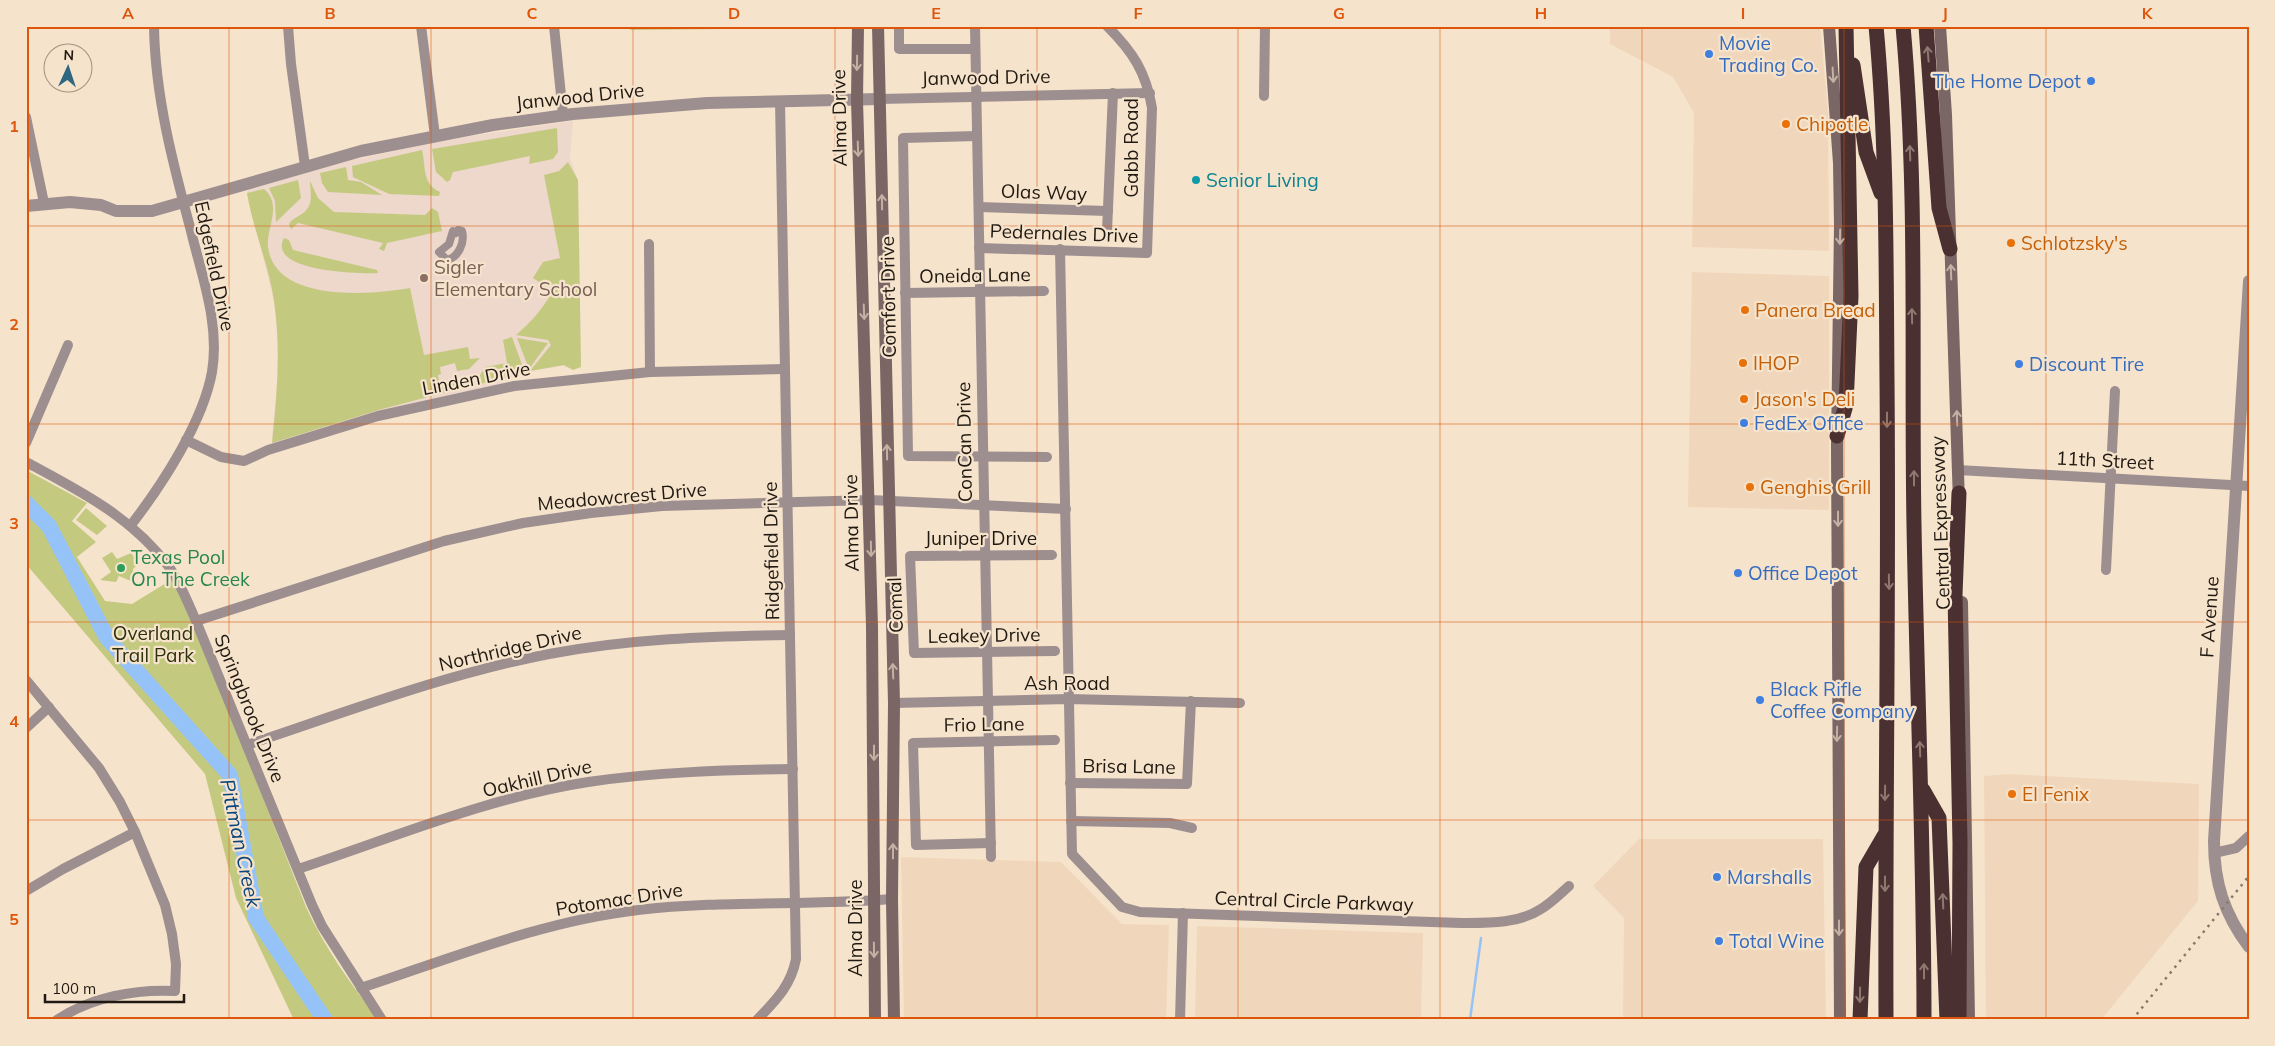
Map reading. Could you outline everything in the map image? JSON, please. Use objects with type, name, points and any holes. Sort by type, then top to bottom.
[{"type":"highway","points":[[1837,436],[1846,405],[1851,296],[1846,26]]},
{"type":"highway","points":[[1846,26],[1859,94],[1866,152],[1886,207]]},
{"type":"highway","points":[[1876,26],[1886,207],[1889,606],[1885,835],[1886,1020]]},
{"type":"highway","name":"Central Expressway","points":[[1903,26],[1911,187],[1914,527],[1922,789],[1924,1020]]},
{"type":"highway","points":[[1926,26],[1939,208],[1950,249]]},
{"type":"highway","points":[[1959,493],[1955,587],[1960,833],[1959,1020]]},
{"type":"highway","points":[[1922,789],[1939,818],[1947,1020]]},
{"type":"highway","points":[[1860,1020],[1866,867],[1885,835]]},
{"type":"main road","name":"Alma Drive","points":[[858,26],[857,100],[870,500],[874,704],[873,901],[875,1020]]},
{"type":"main road","name":"Alma Drive","points":[[878,26],[894,703],[892,900],[894,1020]]},
{"type":"main road","points":[[1829,26],[1839,163],[1840,225],[1837,436],[1840,1020]]},
{"type":"main road","name":"Central Expressway","points":[[1940,26],[1959,493],[1967,771],[1969,1020]]},
{"type":"street","name":"Edgefield Drive","points":[[131,525],[153,496],[186,440],[212,373],[214,346],[208,301],[167,138],[158,82],[154,26]]},
{"type":"street","points":[[288,26],[290,64],[305,166]]},
{"type":"street","points":[[421,26],[435,136]]},
{"type":"street","points":[[554,26],[563,115]]},
{"type":"street","points":[[899,26],[899,49],[975,49]]},
{"type":"street","name":"ConCan Drive","points":[[975,26],[991,856]]},
{"type":"street","name":"Gabb Road","points":[[1107,26],[1132,53],[1144,76],[1150,93],[1152,108],[1147,253]]},
{"type":"street","points":[[1264,96],[1265,26]]},
{"type":"street","points":[[1107,231],[1113,93]]},
{"type":"street","name":"Janwood Drive","points":[[26,206],[70,202],[133,212],[152,211],[361,151],[435,136],[563,115],[646,107],[780,101],[1150,93]]},
{"type":"street","name":"Ridgefield Drive","points":[[757,1020],[779,997],[793,974],[796,959],[780,101]]},
{"type":"street","points":[[26,117],[44,203]]},
{"type":"street","name":"Comfort Drive","points":[[977,136],[903,138],[905,293],[908,456],[982,457]]},
{"type":"street","name":"Olas Way","points":[[979,207],[1108,211]]},
{"type":"street","points":[[649,244],[650,372]]},
{"type":"street","name":"Pedernales Drive","points":[[979,248],[1147,253]]},
{"type":"street","points":[[1060,250],[1071,821],[1170,823],[1192,828]]},
{"type":"street","name":"F Avenue","points":[[2249,281],[2243,486],[2214,853],[2216,878],[2224,905],[2249,947]]},
{"type":"street","name":"Oneida Lane","points":[[905,293],[1044,291]]},
{"type":"street","points":[[26,443],[68,346]]},
{"type":"street","name":"Linden Drive","points":[[186,440],[221,457],[244,461],[268,450],[378,416],[514,386],[650,372],[785,369]]},
{"type":"street","points":[[2106,570],[2115,391]]},
{"type":"street","points":[[982,457],[1047,457]]},
{"type":"street","name":"Springbrook Drive","points":[[26,462],[107,507],[131,525],[170,568],[183,590],[322,926],[382,1020]]},
{"type":"street","name":"11th Street","points":[[1958,470],[2243,486]]},
{"type":"street","name":"Meadowcrest Drive","points":[[196,621],[444,541],[523,523],[591,513],[662,506],[870,500],[1066,509]]},
{"type":"street","name":"Juniper Drive","points":[[910,556],[1052,555]]},
{"type":"street","name":"Comal","points":[[910,556],[914,653]]},
{"type":"street","name":"Northridge Drive","points":[[247,745],[429,685],[484,669],[548,654],[614,644],[682,638],[790,636]]},
{"type":"street","name":"Leakey Drive","points":[[914,653],[1056,651]]},
{"type":"street","points":[[26,680],[99,768],[120,802],[135,832],[165,905],[172,934],[176,964],[175,991],[136,991],[110,996],[57,1020]]},
{"type":"street","name":"Ash Road","points":[[894,703],[1068,699],[1240,703]]},
{"type":"street","name":"Brisa Lane","points":[[1070,783],[1187,784],[1192,701]]},
{"type":"street","points":[[26,728],[49,707]]},
{"type":"street","name":"Frio Lane","points":[[991,843],[916,845],[913,743],[1055,740]]},
{"type":"street","name":"Oakhill Drive","points":[[298,869],[486,807],[546,790],[642,775],[793,769]]},
{"type":"street","name":"Central Circle Parkway","points":[[1071,821],[1072,854],[1122,907],[1140,912],[1461,923],[1498,922],[1520,919],[1541,909],[1569,886]]},
{"type":"street","points":[[26,891],[63,868],[135,832]]},
{"type":"street","points":[[2214,853],[2236,848],[2249,836]]},
{"type":"street","name":"Potomac Drive","points":[[361,988],[513,937],[573,922],[637,910],[697,904],[892,900]]},
{"type":"street","points":[[1180,1020],[1183,913]]},
{"type":"shaded area","points":[[1610,26],[1820,26],[1828,110],[1829,251],[1692,247],[1694,113],[1673,77],[1610,44]]},
{"type":"shaded area","name":"Sigler Elementary School","points":[[573,121],[570,158],[578,180],[581,367],[571,369],[563,366],[537,370],[509,379],[500,385],[274,446],[272,437],[279,363],[274,301],[247,193],[249,188],[353,160],[414,147],[471,136]]},
{"type":"shaded area","points":[[1692,272],[1829,276],[1829,510],[1688,507]]},
{"type":"shaded area","points":[[2009,774],[2199,784],[2198,901],[2101,1020],[1986,1020],[1984,776]]},
{"type":"shaded area","points":[[1639,839],[1823,839],[1826,1020],[1623,1020],[1624,918],[1593,886]]},
{"type":"shaded area","points":[[901,857],[1061,862],[1122,924],[1169,925],[1166,1020],[904,1020]]},
{"type":"shaded area","points":[[1197,926],[1423,933],[1421,1020],[1195,1020]]},
{"type":"green space","points":[[630,26],[724,26],[724,29],[630,30]]},
{"type":"green space","points":[[557,128],[558,152],[553,159],[529,164],[530,156],[453,172],[450,180],[447,182],[436,172],[432,149]]},
{"type":"green space","points":[[422,150],[427,180],[434,189],[440,192],[439,196],[389,194],[353,177],[352,166]]},
{"type":"green space","points":[[568,162],[578,180],[581,367],[573,370],[564,365],[530,371],[551,345],[548,340],[516,335],[534,317],[550,296],[546,293],[548,288],[533,278],[543,262],[560,258],[544,175],[559,171]]},
{"type":"green space","points":[[346,167],[348,180],[361,182],[382,195],[328,192],[322,183],[320,173]]},
{"type":"green space","points":[[298,180],[301,198],[276,222],[275,201],[269,188]]},
{"type":"green space","points":[[310,181],[318,198],[334,212],[425,215],[432,208],[438,212],[442,231],[387,243],[384,251],[379,249],[383,243],[298,223],[291,229],[290,222],[309,207],[311,198]]},
{"type":"green space","points":[[264,189],[270,195],[273,209],[268,247],[275,265],[288,278],[306,286],[327,291],[350,293],[393,291],[410,288],[424,355],[468,347],[470,359],[480,358],[469,369],[457,371],[455,363],[440,367],[441,374],[438,375],[440,386],[463,381],[466,387],[382,409],[272,443],[278,372],[276,319],[272,288],[247,193]]},
{"type":"green space","points":[[284,238],[289,240],[293,250],[377,270],[378,273],[354,273],[318,269],[301,264],[289,258],[282,249]]},
{"type":"green space","points":[[512,337],[525,373],[480,384],[479,377],[485,367],[507,363],[503,340]]},
{"type":"green space","points":[[517,338],[548,343],[529,369]]},
{"type":"green space","name":"Overland Trail Park","points":[[26,470],[87,503],[72,521],[96,542],[77,557],[105,601],[132,604],[171,580],[179,592],[306,907],[321,937],[339,966],[379,1020],[294,1020],[236,898],[205,774],[26,564]]},
{"type":"green space","points":[[86,508],[107,526],[97,535],[76,520]]},
{"type":"green space","name":"Texas Pool On The Creek","points":[[112,552],[117,559],[131,553],[139,563],[133,569],[133,582],[119,576],[116,582],[100,580],[111,572],[102,558]]},
{"type":"waterway","name":"Pittman Creek","points":[[26,503],[49,526],[107,638],[230,775],[256,918],[325,1020]]},
{"type":"waterway","points":[[1470,1020],[1481,938]]},
{"type":"railway","points":[[2132,1020],[2249,876]]},
{"type":"place","name":"Movie Trading Co.","points":[[1709,54]]},
{"type":"place","name":"The Home Depot","points":[[2091,81]]},
{"type":"place","name":"Chipotle","points":[[1786,124]]},
{"type":"place","name":"Senior Living","points":[[1196,180]]},
{"type":"place","name":"Schlotzsky's","points":[[2011,243]]},
{"type":"place","name":"Sigler Elementary School","points":[[424,278]]},
{"type":"place","name":"Panera Bread","points":[[1745,310]]},
{"type":"place","name":"IHOP","points":[[1743,363]]},
{"type":"place","name":"Discount Tire","points":[[2019,364]]},
{"type":"place","name":"Jason's Deli","points":[[1744,399]]},
{"type":"place","name":"FedEx Office","points":[[1744,423]]},
{"type":"place","name":"Genghis Grill","points":[[1750,487]]},
{"type":"place","name":"Texas Pool On The Creek","points":[[121,568]]},
{"type":"place","name":"Office Depot","points":[[1738,573]]},
{"type":"place","name":"Black Rifle Coffee Company","points":[[1760,700]]},
{"type":"place","name":"El Fenix","points":[[2012,794]]},
{"type":"place","name":"Marshalls","points":[[1717,877]]},
{"type":"place","name":"Total Wine","points":[[1719,941]]}]
